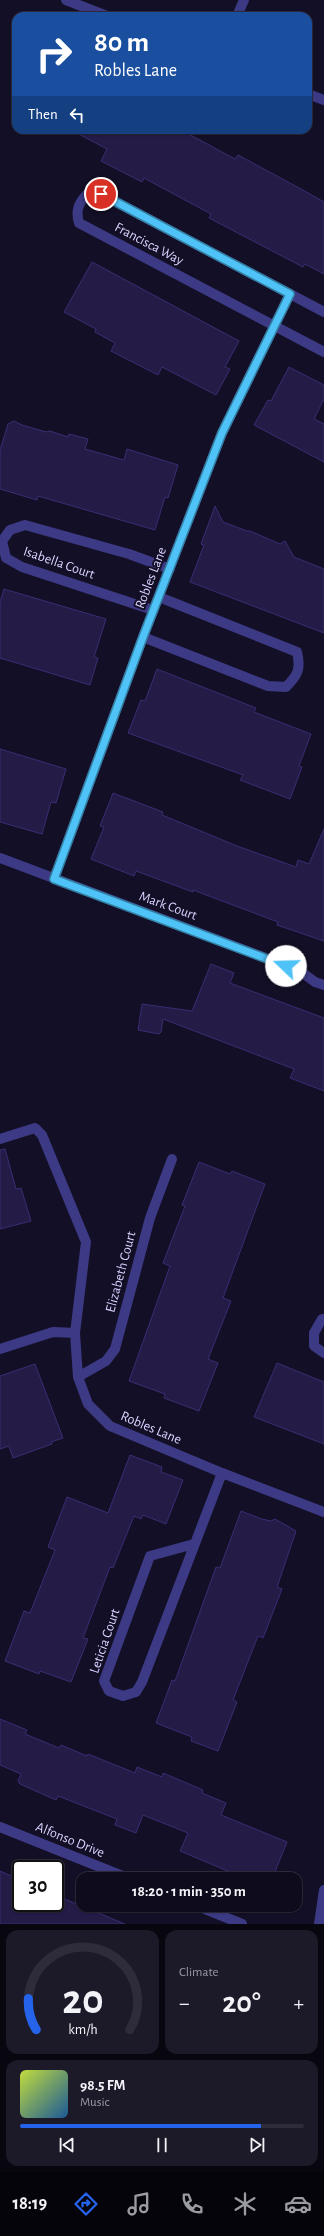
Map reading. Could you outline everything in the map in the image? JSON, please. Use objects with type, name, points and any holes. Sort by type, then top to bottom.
[{"type":"street","points":[[66,0],[97,12]]},
{"type":"street","points":[[239,12],[244,0]]},
{"type":"street","points":[[312,96],[324,100]]},
{"type":"street","name":"Francisca Way","points":[[324,312],[101,194],[89,192],[81,200],[76,214],[79,223],[324,352]]},
{"type":"street","name":"Robles Lane","points":[[54,879],[153,610],[222,433],[290,294]]},
{"type":"street","name":"Isabella Court","points":[[153,610],[22,567],[6,558],[2,541],[10,530],[25,525],[129,554],[170,569]]},
{"type":"street","points":[[143,637],[268,686],[286,687],[297,676],[299,661],[297,652],[159,597]]},
{"type":"street","name":"Mark Court","points":[[0,858],[300,971],[324,986]]},
{"type":"street","name":"Robles Lane","points":[[0,1139],[35,1128],[42,1135],[50,1150],[86,1242],[75,1333],[78,1378],[88,1404],[110,1426],[222,1473],[324,1512]]},
{"type":"street","name":"Elizabeth Court","points":[[78,1378],[106,1361],[115,1349],[150,1218],[172,1159]]},
{"type":"street","points":[[324,1319],[322,1319],[314,1333],[314,1346],[324,1353]]},
{"type":"street","points":[[0,1349],[53,1332],[75,1333]]},
{"type":"street","name":"Leticia Court","points":[[194,1544],[150,1556],[104,1681],[109,1691],[123,1696],[136,1692],[142,1682],[222,1473]]},
{"type":"street","name":"Alfonso Drive","points":[[0,1826],[113,1872]]},
{"type":"street","points":[[319,1924],[324,1890]]},
{"type":"street","points":[[212,1912],[242,1924]]},
{"type":"building","points":[[79,134],[189,134],[235,159],[238,155],[324,202],[324,274],[305,264],[303,267],[209,218],[211,214],[144,178],[142,182],[101,161],[107,149]]},
{"type":"building","points":[[92,262],[239,341],[225,367],[230,369],[216,395],[162,367],[158,375],[111,351],[115,343],[95,332],[96,329],[64,312]]},
{"type":"building","points":[[289,367],[324,385],[324,399],[314,419],[324,424],[324,462],[254,425],[268,400],[271,401]]},
{"type":"building","points":[[14,421],[46,432],[50,431],[68,437],[69,434],[88,439],[85,449],[124,460],[127,449],[178,465],[168,498],[165,497],[155,530],[38,496],[37,500],[0,489],[0,450],[8,424]]},
{"type":"building","points":[[215,506],[223,522],[250,531],[280,544],[285,541],[294,557],[324,569],[324,633],[190,582],[204,545],[201,544]]},
{"type":"building","points":[[4,589],[106,619],[94,657],[98,658],[90,685],[0,658],[0,602]]},
{"type":"building","points":[[157,669],[256,708],[254,712],[311,734],[299,766],[302,767],[290,799],[240,780],[243,775],[128,733],[141,700],[145,701]]},
{"type":"building","points":[[0,749],[66,769],[56,803],[51,802],[42,834],[0,822]]},
{"type":"building","points":[[113,793],[163,812],[162,815],[237,846],[296,867],[298,860],[309,864],[324,829],[324,941],[277,925],[278,922],[193,890],[193,892],[136,871],[134,876],[91,859],[104,827],[100,826]]},
{"type":"building","points":[[211,964],[234,973],[230,983],[324,1018],[324,1091],[290,1078],[294,1069],[163,1019],[161,1032],[159,1034],[138,1030],[142,1004],[192,1011]]},
{"type":"building","points":[[5,1149],[16,1189],[21,1188],[31,1221],[0,1229],[0,1150]]},
{"type":"building","points":[[199,1162],[230,1174],[232,1171],[265,1184],[223,1298],[231,1301],[208,1359],[218,1363],[199,1411],[164,1398],[165,1394],[129,1381],[170,1266],[163,1263],[185,1206],[182,1205]]},
{"type":"building","points":[[277,1363],[324,1382],[324,1444],[254,1417]]},
{"type":"building","points":[[35,1364],[63,1438],[51,1442],[52,1444],[13,1458],[9,1446],[0,1449],[0,1376]]},
{"type":"building","points":[[130,1455],[162,1467],[161,1472],[183,1480],[166,1524],[143,1515],[141,1519],[134,1516],[113,1568],[110,1567],[83,1638],[88,1639],[71,1682],[40,1671],[39,1674],[5,1661],[24,1611],[30,1613],[55,1550],[48,1547],[67,1497],[108,1513]]},
{"type":"building","points":[[241,1511],[262,1519],[271,1521],[275,1519],[296,1531],[277,1587],[282,1589],[263,1638],[258,1636],[233,1700],[237,1702],[218,1751],[191,1741],[192,1737],[156,1723],[172,1680],[175,1681],[216,1567],[220,1568]]},
{"type":"building","points":[[0,1719],[27,1730],[25,1734],[59,1748],[61,1745],[135,1773],[137,1767],[162,1777],[163,1773],[203,1790],[202,1793],[226,1803],[221,1815],[287,1842],[275,1872],[230,1872],[180,1851],[188,1833],[143,1815],[136,1833],[115,1825],[117,1819],[58,1796],[56,1800],[20,1784],[18,1781],[21,1774],[0,1765]]},
{"type":"building","points":[[0,1871],[12,1876],[12,1912],[64,1912],[64,1899],[76,1904],[76,1912],[96,1912],[125,1924],[0,1924]]},
{"type":"route","points":[[101,194],[290,294],[222,433],[143,637],[54,879],[286,966]]}]
